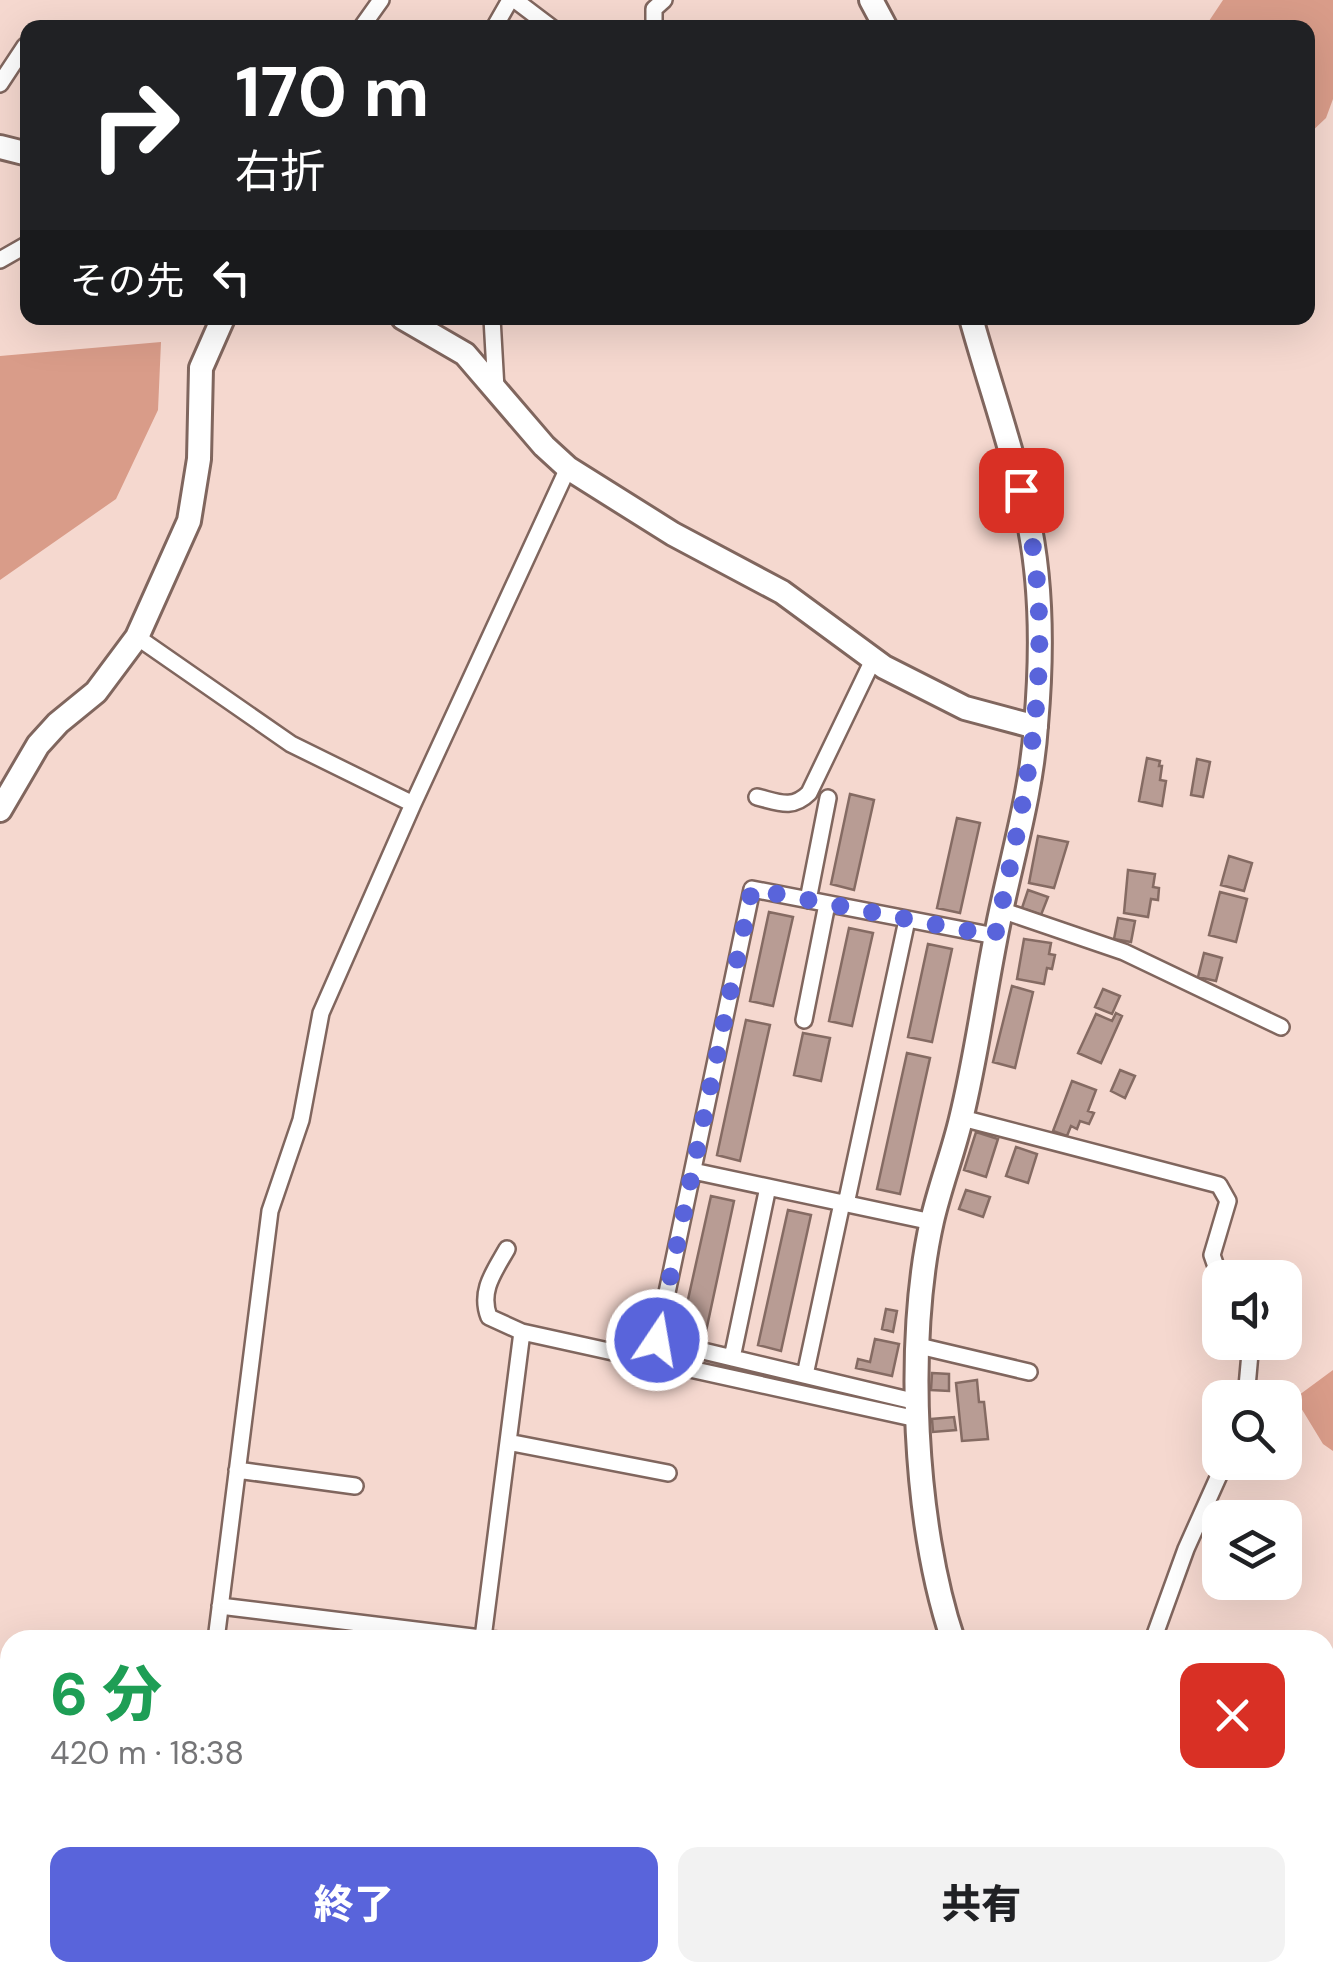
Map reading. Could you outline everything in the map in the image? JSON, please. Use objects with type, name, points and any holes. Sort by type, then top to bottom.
[{"type":"street","points":[[512,0],[541,20]]},
{"type":"street","points":[[0,84],[20,54]]},
{"type":"street","points":[[0,810],[38,745],[96,692],[136,637],[189,521],[200,459],[202,368],[220,325]]},
{"type":"street","points":[[415,325],[465,354],[544,446],[568,468],[673,534],[782,592],[874,660],[965,708],[1036,727]]},
{"type":"street","points":[[492,325],[496,389]]},
{"type":"street","points":[[949,1630],[938,1598],[917,1411],[918,1346],[932,1222],[962,1118],[995,936],[1024,807],[1036,727],[1036,589],[1028,518],[973,325]]},
{"type":"street","points":[[217,1630],[270,1210],[302,1120],[321,1013],[412,804],[568,468]]},
{"type":"street","points":[[136,637],[290,744],[412,804]]},
{"type":"street","points":[[757,797],[788,805],[799,803],[809,794],[874,660]]},
{"type":"street","points":[[808,900],[828,798]]},
{"type":"street","points":[[917,1411],[805,1375],[657,1340],[752,889],[995,936]]},
{"type":"street","points":[[804,1020],[827,904]]},
{"type":"street","points":[[1001,910],[1124,952],[1281,1028]]},
{"type":"street","points":[[805,1375],[907,920]]},
{"type":"street","points":[[962,1118],[1219,1185],[1228,1201],[1214,1260]]},
{"type":"street","points":[[693,1171],[932,1222]]},
{"type":"street","points":[[732,1358],[768,1187]]},
{"type":"street","points":[[507,1249],[483,1302],[489,1317],[522,1332],[917,1411]]},
{"type":"street","points":[[491,1630],[522,1332]]},
{"type":"street","points":[[918,1346],[1029,1372]]},
{"type":"street","points":[[508,1442],[668,1474]]},
{"type":"street","points":[[237,1470],[354,1486]]},
{"type":"street","points":[[1157,1630],[1186,1549],[1218,1480]]},
{"type":"street","points":[[220,1606],[416,1630]]},
{"type":"shaded area","points":[[1223,0],[1333,0],[1333,99],[1326,118],[1315,128],[1315,20],[1210,20]]},
{"type":"shaded area","points":[[161,342],[158,410],[116,499],[0,580],[0,356]]},
{"type":"shaded area","points":[[1333,1370],[1333,1451],[1323,1444],[1302,1410],[1302,1393]]},
{"type":"building","points":[[1147,758],[1160,761],[1162,766],[1160,780],[1166,781],[1162,806],[1139,801]]},
{"type":"building","points":[[1197,759],[1210,762],[1203,797],[1191,795]]},
{"type":"building","points":[[850,794],[874,800],[854,890],[831,884]]},
{"type":"building","points":[[957,818],[980,823],[960,913],[937,908]]},
{"type":"building","points":[[1038,836],[1068,842],[1054,888],[1029,883]]},
{"type":"building","points":[[1229,856],[1252,863],[1244,891],[1221,885]]},
{"type":"building","points":[[1128,870],[1155,874],[1153,887],[1159,888],[1158,900],[1151,899],[1148,917],[1124,913]]},
{"type":"building","points":[[1028,890],[1048,897],[1041,915],[1022,908]]},
{"type":"building","points":[[1220,892],[1247,899],[1236,942],[1209,935]]},
{"type":"building","points":[[769,912],[793,917],[773,1006],[750,1001]]},
{"type":"building","points":[[1118,918],[1135,921],[1131,942],[1114,939]]},
{"type":"building","points":[[849,928],[873,933],[852,1026],[829,1021]]},
{"type":"building","points":[[1024,939],[1051,943],[1049,954],[1055,955],[1044,984],[1017,979]]},
{"type":"building","points":[[928,944],[952,949],[932,1042],[908,1037]]},
{"type":"building","points":[[1204,953],[1222,958],[1216,981],[1198,977]]},
{"type":"building","points":[[1012,986],[1033,992],[1015,1068],[993,1062]]},
{"type":"building","points":[[1103,989],[1120,996],[1112,1014],[1095,1007]]},
{"type":"building","points":[[1116,1013],[1122,1016],[1101,1063],[1078,1053],[1096,1014],[1112,1021]]},
{"type":"building","points":[[746,1020],[770,1025],[740,1161],[717,1155]]},
{"type":"building","points":[[803,1033],[830,1038],[821,1081],[794,1075]]},
{"type":"building","points":[[907,1053],[930,1058],[900,1194],[877,1189]]},
{"type":"building","points":[[1120,1070],[1135,1076],[1125,1098],[1111,1091]]},
{"type":"building","points":[[1072,1081],[1096,1090],[1088,1111],[1094,1113],[1089,1124],[1080,1121],[1077,1129],[1071,1126],[1067,1136],[1053,1131]]},
{"type":"building","points":[[976,1132],[998,1139],[986,1177],[964,1170]]},
{"type":"building","points":[[1016,1147],[1037,1154],[1028,1183],[1006,1176]]},
{"type":"building","points":[[966,1190],[990,1197],[983,1217],[959,1209]]},
{"type":"building","points":[[711,1196],[734,1201],[705,1336],[681,1331]]},
{"type":"building","points":[[788,1210],[811,1215],[781,1351],[758,1345]]},
{"type":"building","points":[[886,1309],[897,1311],[893,1332],[882,1329]]},
{"type":"building","points":[[875,1339],[899,1344],[892,1376],[856,1368],[858,1359],[870,1362]]},
{"type":"building","points":[[932,1373],[949,1374],[949,1391],[931,1390]]},
{"type":"building","points":[[977,1380],[988,1439],[962,1441],[956,1383]]},
{"type":"building","points":[[954,1417],[956,1430],[933,1432],[932,1419]]},
{"type":"route","points":[[657,1340],[752,889],[995,936],[1024,807],[1036,727],[1035,571],[1021,490]]}]
